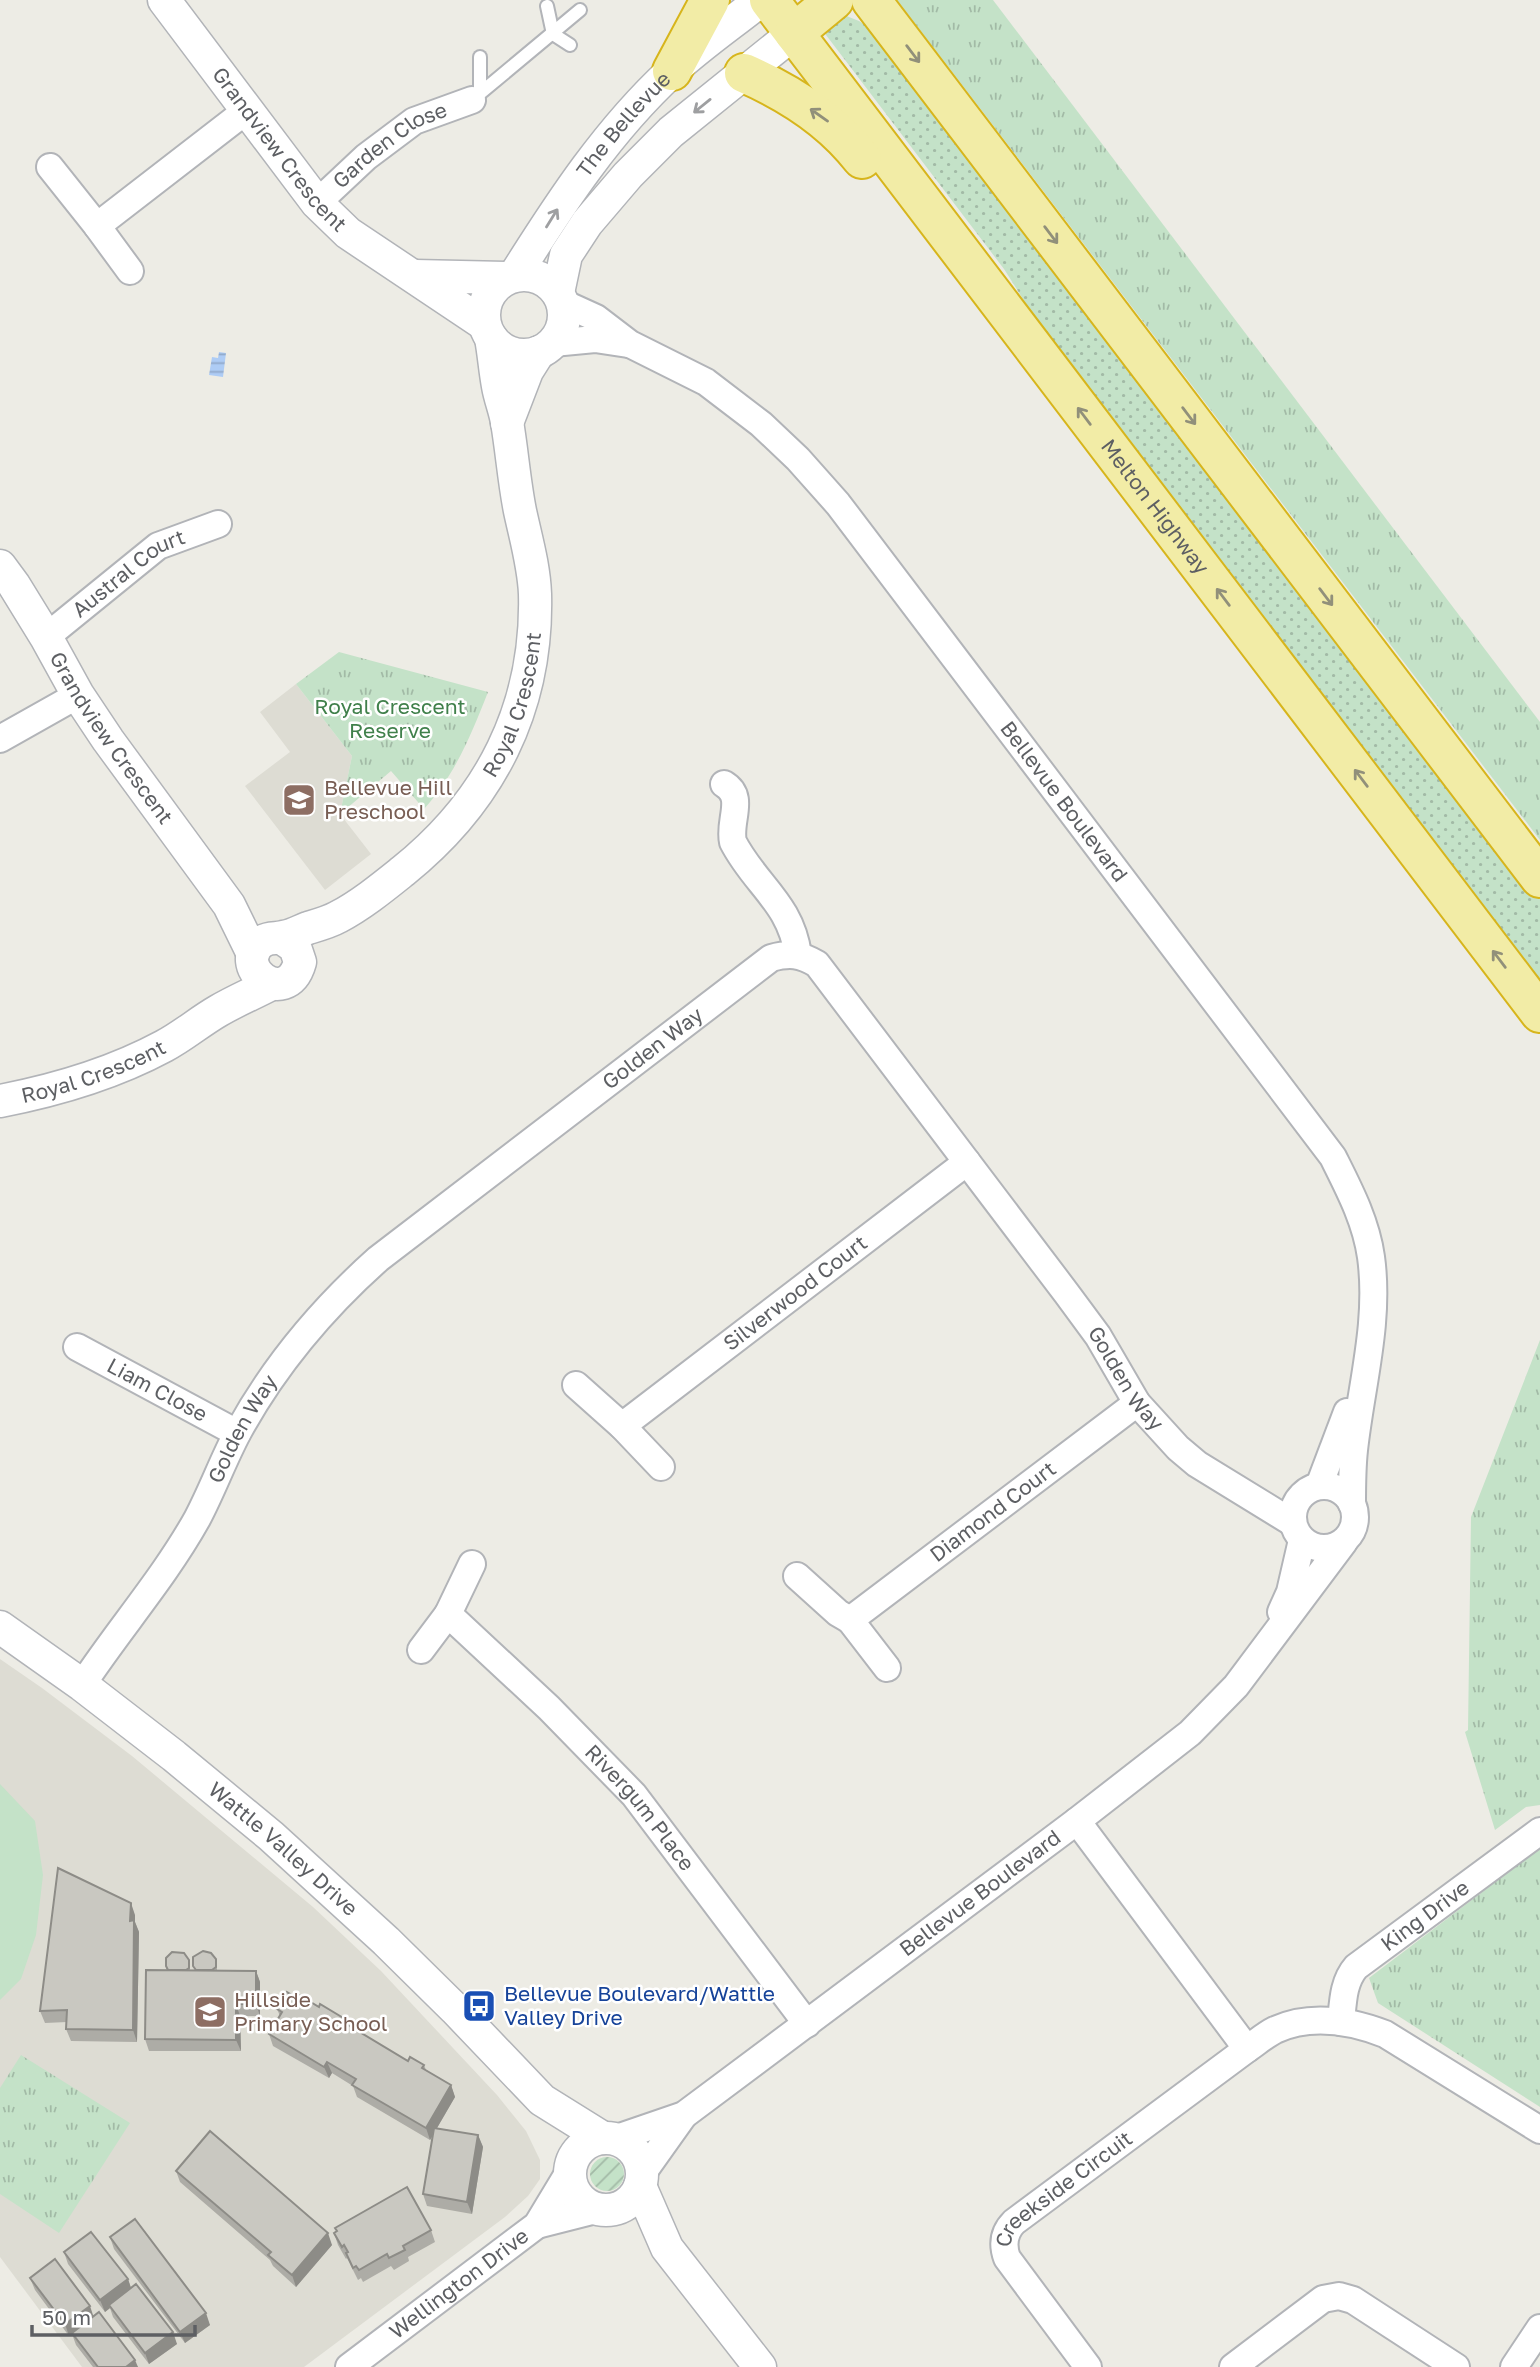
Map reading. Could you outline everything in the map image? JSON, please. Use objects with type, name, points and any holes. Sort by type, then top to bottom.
[{"type":"highway","points":[[672,71],[710,0]]},
{"type":"highway","name":"Melton Highway","points":[[768,0],[1540,1013]]},
{"type":"highway","points":[[794,33],[834,0]]},
{"type":"highway","points":[[872,0],[1540,878]]},
{"type":"highway","points":[[744,74],[796,100],[838,131],[987,313],[1045,364]]},
{"type":"street","name":"Grandview Crescent","points":[[164,0],[317,203],[348,233],[415,276],[488,331]]},
{"type":"street","name":"The Bellevue","points":[[510,277],[574,182],[637,106],[672,71],[761,0]]},
{"type":"street","name":"The Bellevue","points":[[560,298],[566,255],[587,223],[628,175],[671,132],[794,33]]},
{"type":"street","name":"Garden Close","points":[[317,203],[366,156],[414,121],[476,97]]},
{"type":"street","points":[[97,226],[247,110]]},
{"type":"street","points":[[50,167],[130,271]]},
{"type":"street","points":[[527,274],[539,277],[560,298],[563,324],[546,348],[526,355],[513,354],[500,348],[488,331],[484,310],[487,298],[495,286],[510,277],[527,274]]},
{"type":"street","name":"Grandview Crescent","points":[[415,276],[510,277]]},
{"type":"street","name":"Bellevue Boulevard","points":[[560,298],[596,318],[630,344],[675,365],[717,391],[761,424],[838,504],[1333,1157],[1363,1224],[1371,1256],[1373,1284],[1370,1340],[1353,1450],[1352,1504]]},
{"type":"street","name":"Royal Crescent","points":[[217,1012],[242,978],[272,950],[338,917],[391,881],[428,850],[455,823],[479,792],[518,713],[534,643],[535,593],[531,554],[520,512],[507,423],[488,331]]},
{"type":"street","name":"Bellevue Boulevard","points":[[546,348],[595,339],[630,344]]},
{"type":"street","name":"Royal Crescent","points":[[507,423],[527,371],[546,348]]},
{"type":"street","name":"Austral Court","points":[[47,637],[158,546],[218,523]]},
{"type":"street","name":"Grandview Crescent","points":[[0,566],[47,637],[78,695],[108,740],[229,905],[272,950]]},
{"type":"street","points":[[0,739],[78,695]]},
{"type":"street","points":[[724,784],[731,788],[736,796],[730,832],[733,842],[788,917],[798,955]]},
{"type":"street","name":"Royal Crescent","points":[[0,1101],[82,1082],[127,1064],[271,984],[286,982],[293,977],[272,950]]},
{"type":"street","name":"Golden Way","points":[[82,1685],[163,1573],[197,1518],[237,1433],[267,1383],[289,1352],[341,1292],[377,1259],[771,958],[788,954],[798,955],[817,964],[1098,1336],[1137,1403],[1178,1448],[1197,1464],[1234,1486],[1297,1532]]},
{"type":"street","name":"Silverwood Court","points":[[622,1426],[967,1162]]},
{"type":"street","name":"Bellevue Boulevard","points":[[1310,1491],[1341,1429],[1370,1340]]},
{"type":"street","name":"Liam Close","points":[[77,1347],[237,1433]]},
{"type":"street","points":[[576,1385],[622,1426],[661,1467]]},
{"type":"street","name":"Diamond Court","points":[[850,1620],[1137,1403]]},
{"type":"street","name":"Golden Way","points":[[1234,1486],[1281,1496],[1310,1491]]},
{"type":"street","points":[[1338,1489],[1347,1496],[1355,1514],[1354,1524],[1344,1542],[1318,1549],[1297,1532],[1295,1504],[1310,1491],[1338,1489]]},
{"type":"street","name":"Bellevue Boulevard","points":[[1261,1655],[1290,1592],[1297,1532]]},
{"type":"street","name":"Bellevue Boulevard","points":[[608,2138],[684,2115],[1190,1734],[1216,1709],[1261,1655],[1344,1542]]},
{"type":"street","points":[[421,1650],[448,1614],[472,1564]]},
{"type":"street","points":[[797,1576],[838,1613],[850,1620],[887,1668]]},
{"type":"street","name":"Rivergum Place","points":[[448,1614],[549,1708],[634,1795],[807,2024]]},
{"type":"street","name":"Wattle Valley Drive","points":[[0,1627],[82,1685],[231,1802],[333,1891],[455,2009],[542,2100],[608,2138]]},
{"type":"street","points":[[1077,1821],[1247,2049]]},
{"type":"street","name":"King Drive","points":[[1341,2022],[1346,1985],[1356,1967],[1540,1831]]},
{"type":"street","name":"Creekside Circuit","points":[[1088,2367],[1007,2258],[1004,2250],[1006,2234],[1014,2222],[1275,2030],[1296,2024],[1359,2024],[1385,2034],[1540,2130]]},
{"type":"street","name":"Wattle Valley Drive","points":[[542,2100],[570,2168]]},
{"type":"street","name":"Bellevue Boulevard","points":[[641,2180],[684,2115]]},
{"type":"street","points":[[667,2248],[600,2210],[587,2206],[573,2192],[570,2168],[575,2153],[583,2146],[608,2138],[625,2143],[634,2151],[640,2162],[641,2180],[667,2248],[760,2367]]},
{"type":"street","name":"Wellington Drive","points":[[349,2367],[537,2225],[570,2168]]},
{"type":"street","points":[[600,2210],[616,2210],[626,2204],[635,2196],[641,2180]]},
{"type":"street","name":"Wellington Drive","points":[[537,2225],[600,2210]]},
{"type":"street","points":[[1233,2367],[1323,2299],[1339,2296],[1353,2300],[1456,2367]]},
{"type":"street","points":[[1514,2367],[1540,2328]]},
{"type":"lane","points":[[547,6],[552,34],[570,45]]},
{"type":"lane","points":[[476,97],[580,10]]},
{"type":"lane","points":[[476,97],[480,57]]},
{"type":"shaded area","name":"Bellevue Hill Preschool","points":[[296,684],[352,756],[340,814],[371,854],[325,890],[245,786],[290,752],[260,712]]},
{"type":"shaded area","name":"Hillside Primary School","points":[[0,1659],[132,1756],[313,1907],[381,1971],[497,2095],[526,2131],[540,2160],[540,2179],[528,2196],[505,2217],[304,2367],[82,2367],[0,2257]]},
{"type":"green space","points":[[897,0],[993,0],[1540,722],[1540,840]]},
{"type":"green space","points":[[839,13],[859,21],[882,36],[1540,899],[1540,993],[1049,340],[1004,269],[826,35],[824,29]]},
{"type":"green space","name":"Royal Crescent Reserve","points":[[339,652],[488,692],[453,768],[424,809],[391,771],[340,814],[352,756],[296,684]]},
{"type":"green space","points":[[1540,1340],[1540,1805],[1526,1807],[1495,1830],[1465,1732],[1468,1730],[1471,1517]]},
{"type":"green space","points":[[0,1784],[35,1821],[43,1875],[36,1935],[21,1979],[0,2000]]},
{"type":"green space","points":[[1540,1848],[1540,2107],[1378,2003],[1369,1978]]},
{"type":"green space","points":[[21,2055],[130,2123],[59,2233],[0,2194],[0,2088]]},
{"type":"green space","points":[[607,2157],[619,2162],[624,2174],[619,2186],[607,2191],[595,2186],[590,2174],[595,2162]]},
{"type":"water","points":[[219,352],[226,353],[223,377],[209,375],[212,357],[218,358]]},
{"type":"building","points":[[58,1868],[131,1903],[130,1921],[134,1920],[133,2030],[66,2029],[67,2010],[40,2011]]},
{"type":"building","points":[[203,1951],[211,1953],[216,1959],[216,1967],[212,1970],[196,1970],[193,1966],[193,1957]]},
{"type":"building","points":[[172,1952],[184,1953],[189,1960],[189,1968],[168,1970],[166,1958]]},
{"type":"building","points":[[146,1970],[256,1971],[256,2004],[236,2004],[236,2040],[145,2039]]},
{"type":"building","points":[[287,1992],[297,1998],[299,1995],[319,2007],[320,2004],[345,2019],[343,2022],[408,2061],[410,2057],[424,2065],[422,2068],[451,2085],[426,2128],[352,2085],[356,2079],[327,2062],[324,2067],[269,2034],[282,2012],[277,2009]]},
{"type":"building","points":[[434,2128],[478,2135],[467,2202],[423,2194]]},
{"type":"building","points":[[210,2131],[328,2233],[292,2275],[268,2255],[271,2252],[176,2171]]},
{"type":"building","points":[[407,2187],[431,2230],[403,2246],[405,2250],[389,2258],[387,2254],[359,2270],[356,2266],[353,2268],[346,2253],[348,2252],[334,2233],[337,2231],[335,2228]]},
{"type":"building","points":[[135,2219],[206,2313],[180,2332],[110,2237]]},
{"type":"building","points":[[91,2232],[128,2279],[100,2300],[64,2252]]},
{"type":"building","points":[[55,2259],[90,2306],[65,2324],[30,2278]]},
{"type":"building","points":[[136,2284],[173,2332],[145,2353],[109,2305]]},
{"type":"building","points":[[99,2312],[135,2360],[126,2367],[98,2367],[72,2333]]},
{"type":"place","name":"Bellevue Hill Preschool","points":[[299,800]]},
{"type":"place","name":"Bellevue Boulevard/Wattle Valley Drive","points":[[479,2006]]},
{"type":"place","name":"Hillside Primary School","points":[[210,2012]]}]
